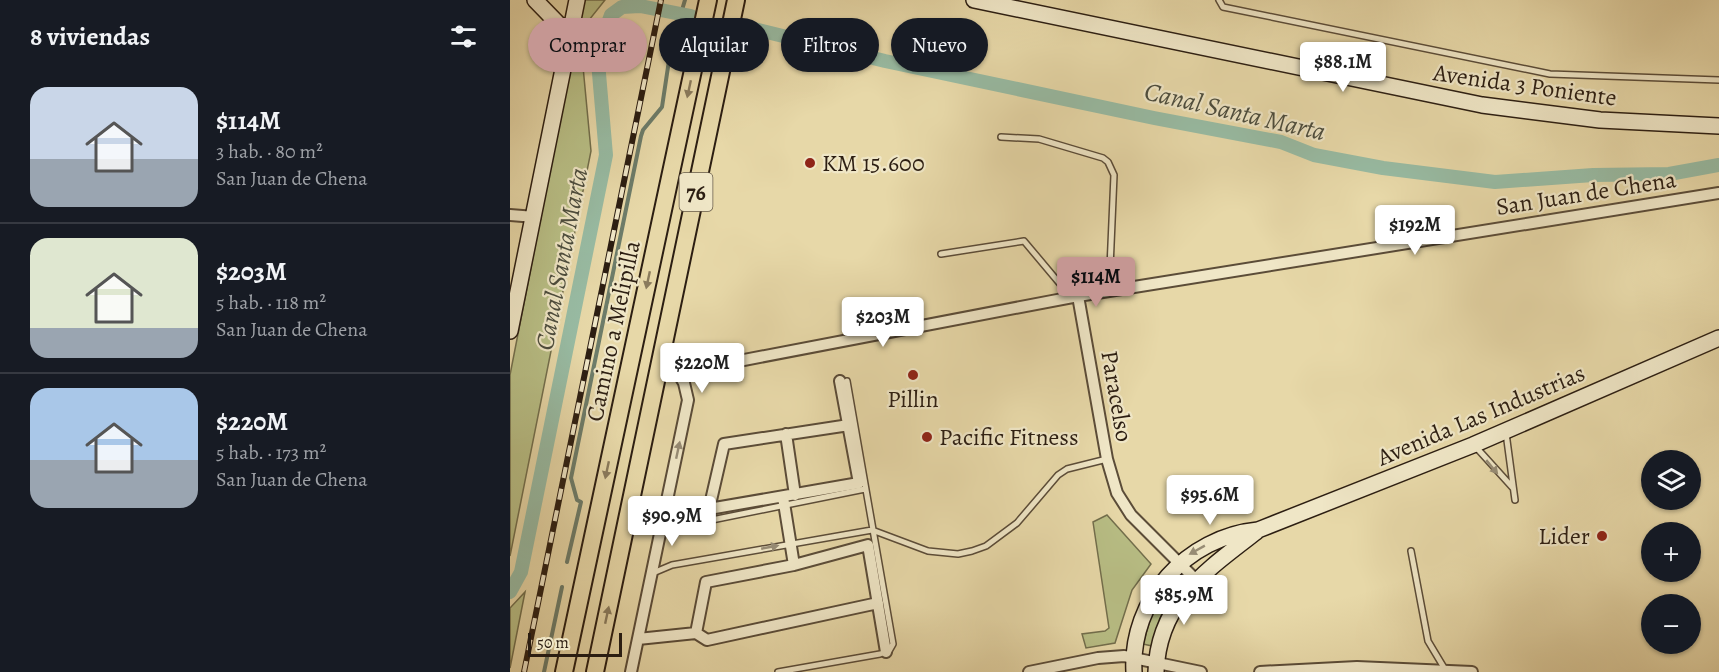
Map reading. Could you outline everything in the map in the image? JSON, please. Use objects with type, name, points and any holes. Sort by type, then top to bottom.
[{"type":"main road","name":"Camino a Melipilla","points":[[564,672],[707,4]]},
{"type":"main road","name":"76","points":[[595,672],[735,6]]},
{"type":"street","points":[[535,0],[552,18]]},
{"type":"street","points":[[574,18],[577,0]]},
{"type":"street","name":"Avenida 3 Poniente","points":[[974,0],[1482,105],[1600,120],[1719,126]]},
{"type":"street","points":[[510,331],[563,72]]},
{"type":"street","name":"San Juan de Chena","points":[[681,377],[723,364],[1075,297],[1719,193]]},
{"type":"street","points":[[510,215],[535,217]]},
{"type":"street","name":"Paracelso","points":[[1075,297],[1114,486],[1125,507],[1195,579]]},
{"type":"street","name":"Avenida Las Industrias","points":[[1134,665],[1149,606],[1179,563],[1192,553],[1231,534],[1258,530],[1473,445],[1719,338]]},
{"type":"street","points":[[631,672],[685,417],[687,395],[681,377],[663,347]]},
{"type":"street","points":[[844,381],[859,483],[788,499],[709,509],[724,444],[849,425]]},
{"type":"street","points":[[786,434],[790,543],[794,565]]},
{"type":"street","name":"Avenida Las Industrias","points":[[1156,668],[1168,622],[1195,579],[1258,530]]},
{"type":"street","points":[[696,633],[706,582],[794,565],[868,545],[886,652]]},
{"type":"street","points":[[638,639],[696,633],[707,640],[878,603]]},
{"type":"street","points":[[1029,672],[1106,657],[1134,665],[1201,672]]},
{"type":"street","points":[[1260,672],[1357,667],[1472,672]]},
{"type":"lane","points":[[1219,0],[1223,7],[1550,74],[1719,80]]},
{"type":"lane","points":[[1000,137],[1039,139],[1103,158],[1108,162],[1114,175],[1109,291]]},
{"type":"lane","points":[[941,254],[1024,241],[1075,297]]},
{"type":"lane","points":[[778,672],[886,652],[891,649],[894,639],[844,381]]},
{"type":"lane","points":[[1506,431],[1515,500]]},
{"type":"lane","points":[[1473,445],[1513,488]]},
{"type":"lane","points":[[652,574],[672,565],[872,530],[928,551],[958,554],[998,539],[1017,523],[1058,475],[1074,466],[1107,459]]},
{"type":"lane","points":[[664,513],[685,523],[697,523],[788,499],[866,489]]},
{"type":"lane","points":[[1411,551],[1428,641],[1446,671]]},
{"type":"green space","points":[[583,0],[605,0],[591,18],[579,18]]},
{"type":"green space","points":[[569,72],[584,72],[591,151],[510,556],[510,375]]},
{"type":"green space","points":[[1107,515],[1151,564],[1132,590],[1115,643],[1086,648],[1082,634],[1105,631],[1109,628],[1093,522]]},
{"type":"green space","points":[[1177,573],[1184,579],[1163,610],[1152,646],[1143,644],[1154,606]]},
{"type":"green space","points":[[525,592],[510,668],[510,608]]},
{"type":"waterway","points":[[567,562],[581,502],[577,500],[571,478],[641,136],[643,130],[662,107],[671,47],[685,0]]},
{"type":"waterway","name":"Canal Santa Marta","points":[[510,592],[521,572],[606,155],[598,62],[603,37],[611,15],[622,7],[640,6],[691,16]]},
{"type":"waterway","name":"Canal Santa Marta","points":[[769,33],[885,61],[1154,118],[1281,142],[1314,155],[1383,168],[1495,182],[1593,175],[1669,174],[1719,165]]},
{"type":"waterway","points":[[544,672],[562,587]]},
{"type":"railway","points":[[524,672],[661,0]]},
{"type":"place","name":"KM 15.600","points":[[810,163]]},
{"type":"place","name":"Pillin","points":[[913,375]]},
{"type":"place","name":"Pacific Fitness","points":[[927,437]]},
{"type":"place","name":"Lider","points":[[1602,536]]}]
